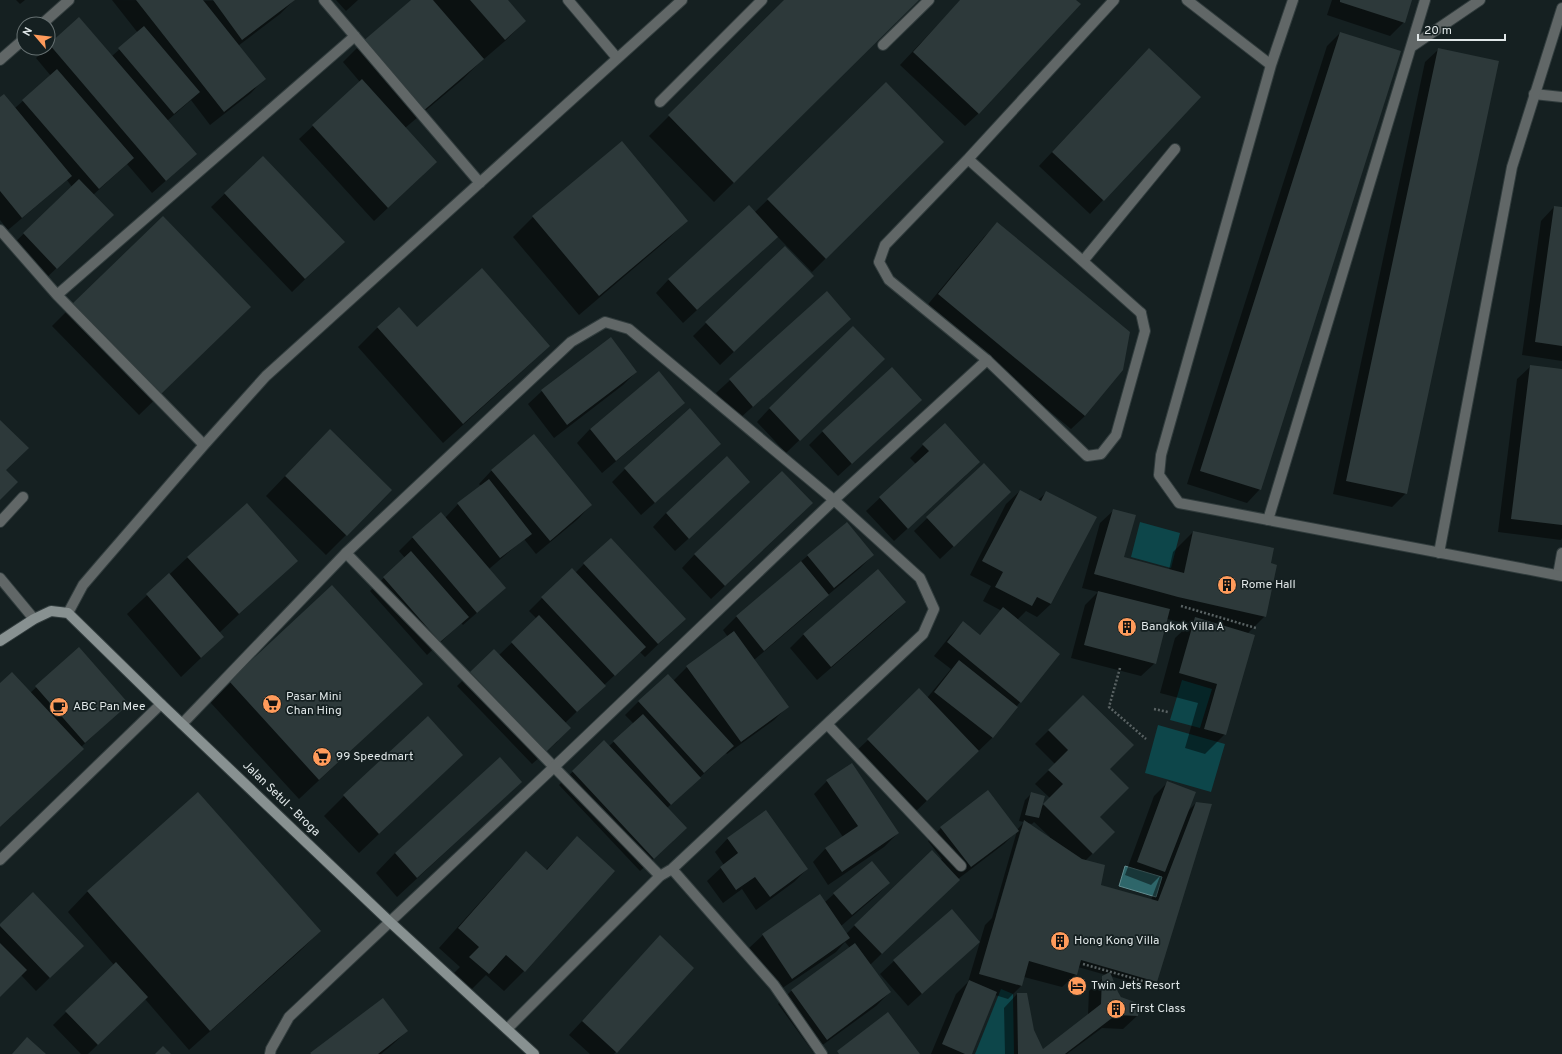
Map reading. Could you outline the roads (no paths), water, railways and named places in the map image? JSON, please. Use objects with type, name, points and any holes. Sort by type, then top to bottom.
[{"type":"main road","points":[[1,638],[51,611],[68,613]]},
{"type":"main road","name":"Jalan Setul - Broga","points":[[68,613],[161,704],[390,922],[534,1054]]},
{"type":"street","points":[[51,16],[70,0]]},
{"type":"street","points":[[324,0],[480,183]]},
{"type":"street","points":[[568,0],[617,58]]},
{"type":"street","points":[[68,613],[83,585],[204,444],[266,376],[682,0]]},
{"type":"street","points":[[660,102],[762,0]]},
{"type":"street","points":[[883,45],[929,0]]},
{"type":"street","points":[[968,159],[1141,313],[1145,331],[1116,435],[1101,454],[1087,456],[987,360],[889,280],[879,262],[885,245],[968,159],[1114,0]]},
{"type":"street","points":[[1187,0],[1271,65]]},
{"type":"street","points":[[1293,0],[1271,65],[1163,448],[1158,475],[1178,503],[1560,576],[1562,553]]},
{"type":"street","points":[[1268,520],[1425,0]]},
{"type":"street","points":[[1411,47],[1480,0]]},
{"type":"street","points":[[1439,553],[1512,167],[1562,8]]},
{"type":"street","points":[[57,295],[355,36]]},
{"type":"street","points":[[0,60],[16,46]]},
{"type":"street","points":[[1534,94],[1562,98]]},
{"type":"street","points":[[1084,262],[1175,149]]},
{"type":"street","points":[[0,230],[57,295],[204,444]]},
{"type":"street","points":[[182,724],[346,553],[571,342],[605,322],[629,329],[834,500],[920,578],[934,609],[923,634],[672,869],[660,876],[507,1029]]},
{"type":"street","points":[[270,1054],[271,1049],[289,1017],[834,500],[987,360]]},
{"type":"street","points":[[0,522],[23,497]]},
{"type":"street","points":[[346,553],[660,876]]},
{"type":"street","points":[[0,578],[34,619]]},
{"type":"street","points":[[0,860],[161,704]]},
{"type":"street","points":[[827,724],[961,866]]},
{"type":"street","points":[[672,869],[774,984],[822,1054]]},
{"type":"place","name":"Rome Hall","points":[[1227,585]]},
{"type":"place","name":"Bangkok Villa A","points":[[1127,627]]},
{"type":"place","name":"Pasar Mini Chan Hing","points":[[272,704]]},
{"type":"place","name":"ABC Pan Mee","points":[[59,707]]},
{"type":"place","name":"99 Speedmart","points":[[322,757]]},
{"type":"place","name":"Hong Kong Villa","points":[[1060,941]]},
{"type":"place","name":"Twin Jets Resort","points":[[1077,986]]},
{"type":"place","name":"First Class","points":[[1116,1009]]}]
